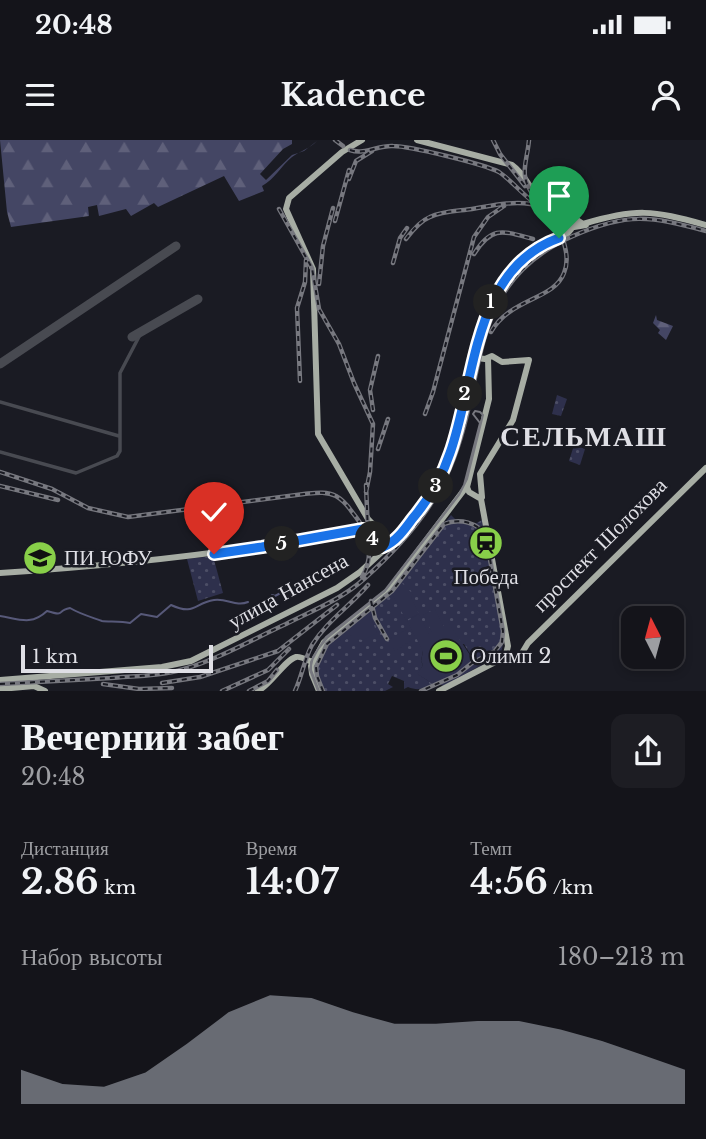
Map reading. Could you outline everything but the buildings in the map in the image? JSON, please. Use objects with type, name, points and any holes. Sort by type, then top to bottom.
[{"type":"main road","points":[[362,140],[347,149],[289,198],[286,209],[313,269],[318,434],[372,530],[387,543]]},
{"type":"main road","points":[[418,140],[513,165],[542,202],[568,225],[586,225],[613,216],[638,212],[706,225]]},
{"type":"main road","points":[[568,225],[574,218],[584,224],[613,214],[647,211],[706,225]]},
{"type":"main road","name":"улица Нансена","points":[[0,680],[162,667],[191,661],[337,589],[360,572],[428,500],[443,472],[492,301],[515,266],[537,248],[561,236],[568,225]]},
{"type":"main road","points":[[441,691],[503,661],[519,658],[522,652],[508,633],[475,491],[481,472],[513,420],[529,360],[502,362],[475,358]]},
{"type":"main road","points":[[320,691],[312,674],[312,662],[328,638],[387,592],[468,482],[489,400],[488,360]]},
{"type":"main road","name":"проспект Шолохова","points":[[516,645],[529,640],[706,467]]},
{"type":"main road","name":"проспект Шолохова","points":[[522,652],[706,467]]},
{"type":"main road","points":[[468,482],[473,477],[480,478]]},
{"type":"main road","points":[[468,482],[481,499],[508,641],[508,657],[513,659]]},
{"type":"main road","points":[[461,495],[475,491]]},
{"type":"main road","points":[[0,572],[203,555],[361,529],[372,530]]},
{"type":"main road","points":[[441,691],[501,659],[507,650],[516,645]]},
{"type":"main road","points":[[258,691],[269,684],[293,658],[312,662]]},
{"type":"main road","points":[[0,689],[37,686],[45,691]]},
{"type":"green space","points":[[0,140],[292,140],[292,144],[283,149],[260,174],[266,180],[292,155],[299,153],[262,186],[264,191],[239,201],[224,176],[158,207],[154,203],[131,216],[126,209],[99,216],[97,205],[88,207],[89,216],[11,227]]},
{"type":"green space","points":[[656,315],[657,320],[673,326],[666,340],[658,333],[660,330],[653,323]]},
{"type":"shaded area","points":[[557,395],[567,399],[561,416],[552,414]]},
{"type":"shaded area","points":[[574,445],[585,449],[580,465],[569,461]]},
{"type":"shaded area","points":[[451,515],[455,519],[475,524],[482,520],[504,640],[500,657],[478,667],[464,644],[423,651],[423,665],[418,674],[433,684],[426,687],[404,689],[404,681],[392,676],[388,684],[393,687],[385,691],[321,691],[313,673],[314,662],[326,643],[392,590]]},
{"type":"shaded area","points":[[213,556],[223,593],[198,601],[187,559]]},
{"type":"shaded area","points":[[400,581],[413,594],[411,597],[419,614],[406,620],[391,592]]},
{"type":"shaded area","name":"Олимп 2","points":[[435,609],[443,626],[448,622],[478,667],[443,686],[437,682],[433,684],[417,674],[423,665],[423,651],[407,621],[419,615],[429,634],[432,632],[423,615]]},
{"type":"shaded area","points":[[369,613],[377,633],[363,640],[352,635],[341,641],[339,636]]},
{"type":"shaded area","points":[[405,630],[412,640],[395,651],[388,640]]},
{"type":"waterway","points":[[272,595],[288,589],[298,590]]},
{"type":"waterway","points":[[0,616],[30,620],[47,611],[59,613],[70,608],[102,621],[130,623],[141,614],[157,617],[171,605],[190,609],[214,600],[239,604],[248,602]]},
{"type":"taxiway","points":[[0,452],[76,473],[117,456],[120,451],[120,373],[142,331]]},
{"type":"taxiway","points":[[0,402],[119,436]]},
{"type":"runway","points":[[0,364],[176,246]]},
{"type":"runway","points":[[132,337],[198,299]]},
{"type":"tram line","points":[[318,691],[310,670],[313,657],[326,637],[385,590],[459,494],[464,485],[480,423],[473,414],[475,411],[480,412],[483,415],[467,479],[459,495],[385,591],[327,638],[318,649],[311,662],[311,670],[319,691]]},
{"type":"railway","points":[[335,140],[343,146]]},
{"type":"railway","points":[[493,140],[500,154],[525,186]]},
{"type":"railway","points":[[529,140],[525,175],[534,196]]},
{"type":"railway","points":[[350,150],[402,147],[478,165],[499,172],[536,204]]},
{"type":"railway","points":[[349,179],[356,161],[372,151]]},
{"type":"railway","points":[[335,221],[349,170]]},
{"type":"railway","points":[[406,239],[423,221],[445,212],[513,203],[538,206],[548,212],[556,222],[565,246],[567,259],[564,273],[551,289],[509,312],[491,332]]},
{"type":"railway","points":[[425,414],[474,237],[488,217],[504,206]]},
{"type":"railway","points":[[319,284],[323,246],[333,208]]},
{"type":"railway","points":[[279,209],[312,268],[319,309],[339,344],[373,424],[366,492]]},
{"type":"railway","points":[[0,684],[139,676],[175,671],[223,654],[346,593],[402,542],[443,484],[462,434],[485,336],[496,306],[513,280],[538,256],[573,236],[609,223],[654,220],[706,231]]},
{"type":"railway","points":[[393,263],[400,238],[407,228]]},
{"type":"railway","points":[[474,254],[493,234],[506,233],[533,239]]},
{"type":"railway","points":[[300,381],[297,308],[305,282],[306,260]]},
{"type":"railway","points":[[373,410],[370,390],[378,356]]},
{"type":"railway","points":[[378,449],[388,419]]},
{"type":"railway","points":[[0,472],[52,489],[88,508],[128,517],[304,494],[332,494],[347,505],[366,535],[369,559],[362,577]]},
{"type":"railway","points":[[366,485],[368,533]]},
{"type":"railway","points":[[0,486],[58,500]]},
{"type":"railway","points":[[323,691],[316,667],[327,644],[392,591],[444,524],[456,521],[468,523],[479,528],[486,537],[503,631],[502,642],[495,651],[472,663],[457,675],[421,691]]},
{"type":"railway","points":[[295,691],[312,645],[368,585]]},
{"type":"railway","points":[[371,601],[375,618],[387,639]]},
{"type":"railway","points":[[162,683],[200,677],[278,651],[337,605]]},
{"type":"railway","points":[[222,691],[268,670],[289,649]]},
{"type":"railway","points":[[249,691],[268,681],[277,670]]},
{"type":"railway","points":[[103,684],[139,689],[172,688]]},
{"type":"place","name":"Победа","points":[[486,543]]},
{"type":"place","name":"ПИ ЮФУ","points":[[40,558]]},
{"type":"place","name":"Олимп 2","points":[[446,656]]},
{"type":"district","name":"СЕЛЬМАШ","points":[[584,436]]},
{"type":"route","points":[[214,554],[363,529],[383,547],[396,539],[428,500],[447,461],[487,313],[499,288],[522,259],[543,244],[559,238]]}]
